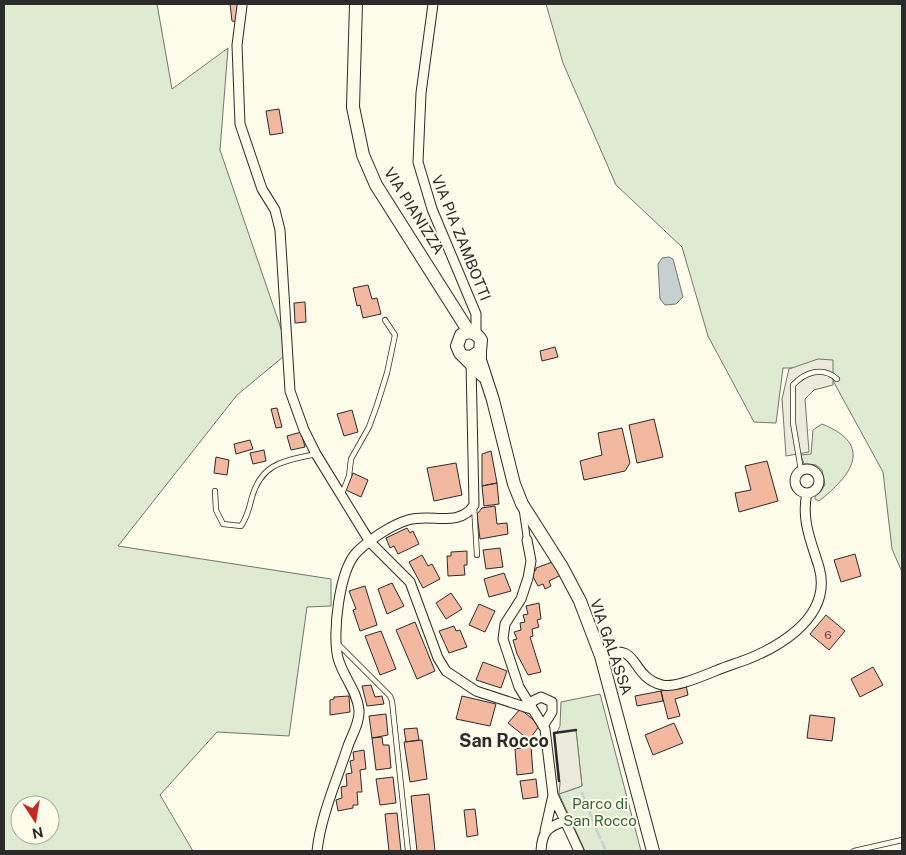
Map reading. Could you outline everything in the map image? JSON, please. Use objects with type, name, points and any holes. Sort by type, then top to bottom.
[{"type":"main road","name":"VIA PIANIZZA","points":[[356,4],[353,107],[363,155],[376,185],[457,312],[481,340],[480,351]]},
{"type":"main road","points":[[457,312],[458,338],[456,346],[467,359],[480,351]]},
{"type":"main road","points":[[458,338],[464,333],[474,333]]},
{"type":"main road","name":"VIA GALASSA","points":[[480,351],[514,484],[522,504],[562,567],[580,601],[601,656],[653,851]]},
{"type":"main road","name":"VIA GALASSA","points":[[467,359],[486,379]]},
{"type":"street","name":"VIA PIA ZAMBOTTI","points":[[433,4],[421,93],[418,162],[427,194],[476,314],[474,333]]},
{"type":"street","points":[[242,6],[237,45],[240,124],[262,189],[275,210],[280,230],[290,391],[300,421],[316,454],[370,542],[410,582],[438,658],[446,671],[476,691],[530,708]]},
{"type":"street","points":[[317,851],[325,814],[359,719],[357,699],[341,667],[336,642],[341,588],[347,569],[356,553],[370,542],[408,520],[460,516],[469,513],[474,505],[472,390],[467,359]]},
{"type":"street","points":[[472,390],[486,379]]},
{"type":"street","points":[[809,469],[818,477],[816,489],[807,493],[801,491],[796,485],[796,477],[801,470],[809,469]]},
{"type":"street","points":[[601,656],[616,650],[622,651],[628,654],[638,670],[656,683],[669,686],[738,663],[760,653],[794,633],[811,614],[820,588],[819,567],[805,522],[803,508],[807,493]]},
{"type":"street","points":[[522,504],[531,561],[528,578],[520,599],[505,624],[503,639],[519,687],[546,734],[553,795],[579,851]]},
{"type":"street","points":[[530,708],[533,701],[541,696],[552,702],[552,712],[543,726]]},
{"type":"street","points":[[541,851],[553,795]]},
{"type":"street","points":[[544,832],[548,828],[565,821]]},
{"type":"lane","points":[[342,494],[349,476],[351,459],[370,426],[388,373],[394,335],[385,320]]},
{"type":"lane","points":[[801,470],[794,423],[794,385],[800,378],[816,372],[831,374],[837,379]]},
{"type":"lane","points":[[214,492],[216,510],[223,524],[241,526],[247,518],[252,496],[260,477],[276,463],[316,454]]},
{"type":"lane","points":[[474,505],[477,555]]},
{"type":"lane","points":[[336,642],[390,696],[392,701],[408,851]]},
{"type":"lane","points":[[854,851],[902,840]]},
{"type":"green space","points":[[4,4],[157,4],[172,89],[228,48],[220,150],[289,352],[237,395],[118,546],[331,579],[331,606],[307,607],[289,736],[217,732],[160,795],[193,851],[4,851]]},
{"type":"green space","points":[[546,4],[902,4],[902,572],[892,549],[883,472],[826,368],[783,368],[776,423],[754,422],[708,336],[682,247],[616,185],[563,63]]},
{"type":"green space","points":[[822,424],[838,432],[848,441],[853,451],[848,471],[819,501],[815,499],[815,496],[825,485],[822,470],[816,465],[804,464],[801,455],[811,454],[813,430]]},
{"type":"green space","name":"Parco di San Rocco","points":[[600,694],[641,851],[585,851],[559,794],[582,786],[576,731],[557,732],[560,726],[561,702]]},
{"type":"shaded area","points":[[669,257],[673,259],[683,297],[676,304],[665,305],[660,299],[658,264],[662,258]]},
{"type":"shaded area","points":[[818,359],[833,360],[833,385],[814,390],[805,399],[809,452],[786,456],[782,399],[789,369]]},
{"type":"shaded area","points":[[576,730],[582,786],[559,794],[560,783],[554,733]]},
{"type":"building","points":[[230,4],[240,4],[238,22],[232,21]]},
{"type":"building","points":[[279,109],[283,133],[270,135],[266,111]]},
{"type":"building","points":[[368,285],[372,299],[377,298],[381,314],[363,318],[360,305],[357,306],[353,288]]},
{"type":"building","points":[[305,302],[306,322],[295,323],[294,303]]},
{"type":"building","points":[[555,347],[558,357],[542,361],[540,351]]},
{"type":"building","points":[[277,408],[282,427],[276,428],[271,409]]},
{"type":"building","points":[[352,410],[358,432],[344,436],[337,414]]},
{"type":"building","points":[[654,419],[663,457],[637,463],[629,425]]},
{"type":"building","points":[[622,428],[630,463],[625,471],[584,480],[580,461],[602,455],[598,433]]},
{"type":"building","points":[[301,432],[305,447],[291,450],[287,436]]},
{"type":"building","points":[[250,440],[253,449],[236,454],[234,444]]},
{"type":"building","points":[[264,450],[266,461],[253,464],[250,453]]},
{"type":"building","points":[[491,451],[497,483],[482,486],[482,454]]},
{"type":"building","points":[[216,457],[229,460],[227,475],[214,473]]},
{"type":"building","points":[[767,461],[778,501],[739,512],[735,493],[751,490],[745,466]]},
{"type":"building","points":[[456,463],[462,495],[434,501],[427,468]]},
{"type":"building","points":[[353,473],[368,480],[361,497],[346,490]]},
{"type":"building","points":[[497,483],[499,504],[484,506],[482,486]]},
{"type":"building","points":[[495,506],[497,524],[507,523],[508,534],[480,539],[477,514],[482,508]]},
{"type":"building","points":[[407,528],[410,533],[413,531],[419,544],[398,554],[394,546],[390,548],[386,538]]},
{"type":"building","points":[[500,548],[503,567],[486,569],[483,550]]},
{"type":"building","points":[[467,551],[467,565],[464,565],[465,575],[448,576],[447,556],[451,556],[451,552]]},
{"type":"building","points":[[855,554],[861,576],[841,582],[834,560]]},
{"type":"building","points":[[422,555],[428,566],[432,564],[440,579],[423,588],[409,562]]},
{"type":"building","points":[[555,561],[561,575],[549,581],[551,586],[545,589],[543,584],[538,586],[531,573],[536,568]]},
{"type":"building","points":[[504,573],[511,591],[489,597],[484,579]]},
{"type":"building","points":[[392,583],[404,606],[387,614],[378,589]]},
{"type":"building","points":[[365,586],[377,625],[360,631],[353,610],[356,609],[349,591]]},
{"type":"building","points":[[451,593],[462,609],[446,619],[436,603]]},
{"type":"building","points":[[539,603],[541,619],[537,620],[539,627],[532,629],[533,636],[530,637],[541,672],[528,675],[517,654],[513,640],[517,639],[514,632],[521,630],[520,623],[525,622],[523,615],[528,614],[526,606]]},
{"type":"building","points":[[479,604],[495,611],[485,632],[469,625]]},
{"type":"building","points":[[826,615],[845,631],[829,650],[810,634]]},
{"type":"building","points":[[415,622],[435,671],[417,679],[396,630]]},
{"type":"building","points":[[454,626],[456,631],[460,630],[467,647],[449,653],[439,631]]},
{"type":"building","points":[[381,631],[396,669],[380,675],[365,636]]},
{"type":"building","points":[[483,662],[507,671],[501,688],[476,680]]},
{"type":"building","points":[[873,667],[883,685],[860,697],[851,679]]},
{"type":"building","points":[[371,685],[375,697],[382,696],[384,704],[367,706],[362,686]]},
{"type":"building","points":[[686,685],[688,695],[675,699],[680,716],[668,719],[661,691]]},
{"type":"building","points":[[661,691],[663,701],[637,706],[635,696]]},
{"type":"building","points":[[349,696],[350,712],[330,715],[330,700],[334,699],[334,697]]},
{"type":"building","points":[[462,696],[496,704],[490,726],[456,719]]},
{"type":"building","points":[[520,709],[540,725],[529,740],[508,723]]},
{"type":"building","points":[[386,714],[388,735],[372,738],[369,716]]},
{"type":"building","points":[[810,715],[835,718],[832,741],[807,738]]},
{"type":"building","points":[[674,723],[683,743],[653,755],[645,735]]},
{"type":"building","points":[[417,728],[419,740],[406,742],[404,729]]},
{"type":"building","points":[[382,737],[383,745],[389,745],[391,768],[376,770],[372,738]]},
{"type":"building","points":[[422,740],[427,779],[410,782],[404,742]]},
{"type":"building","points":[[531,746],[533,773],[517,775],[515,749]]},
{"type":"building","points":[[364,750],[366,769],[360,770],[362,792],[357,792],[358,805],[338,811],[336,800],[342,798],[341,787],[347,786],[346,774],[352,773],[350,761],[354,760],[353,752]]},
{"type":"building","points":[[393,777],[396,803],[380,805],[376,779]]},
{"type":"building","points":[[536,779],[538,797],[523,799],[520,781]]},
{"type":"building","points":[[429,794],[435,851],[417,851],[411,796]]},
{"type":"building","points":[[475,809],[478,835],[467,837],[464,810]]},
{"type":"building","points":[[397,813],[401,851],[389,851],[385,814]]},
{"type":"waterway","points":[[582,793],[600,838]]},
{"type":"waterway","points":[[602,842],[606,851]]},
{"type":"wall","points":[[559,781],[554,733],[576,730]]},
{"type":"district","name":"San Rocco","points":[[504,741]]}]
